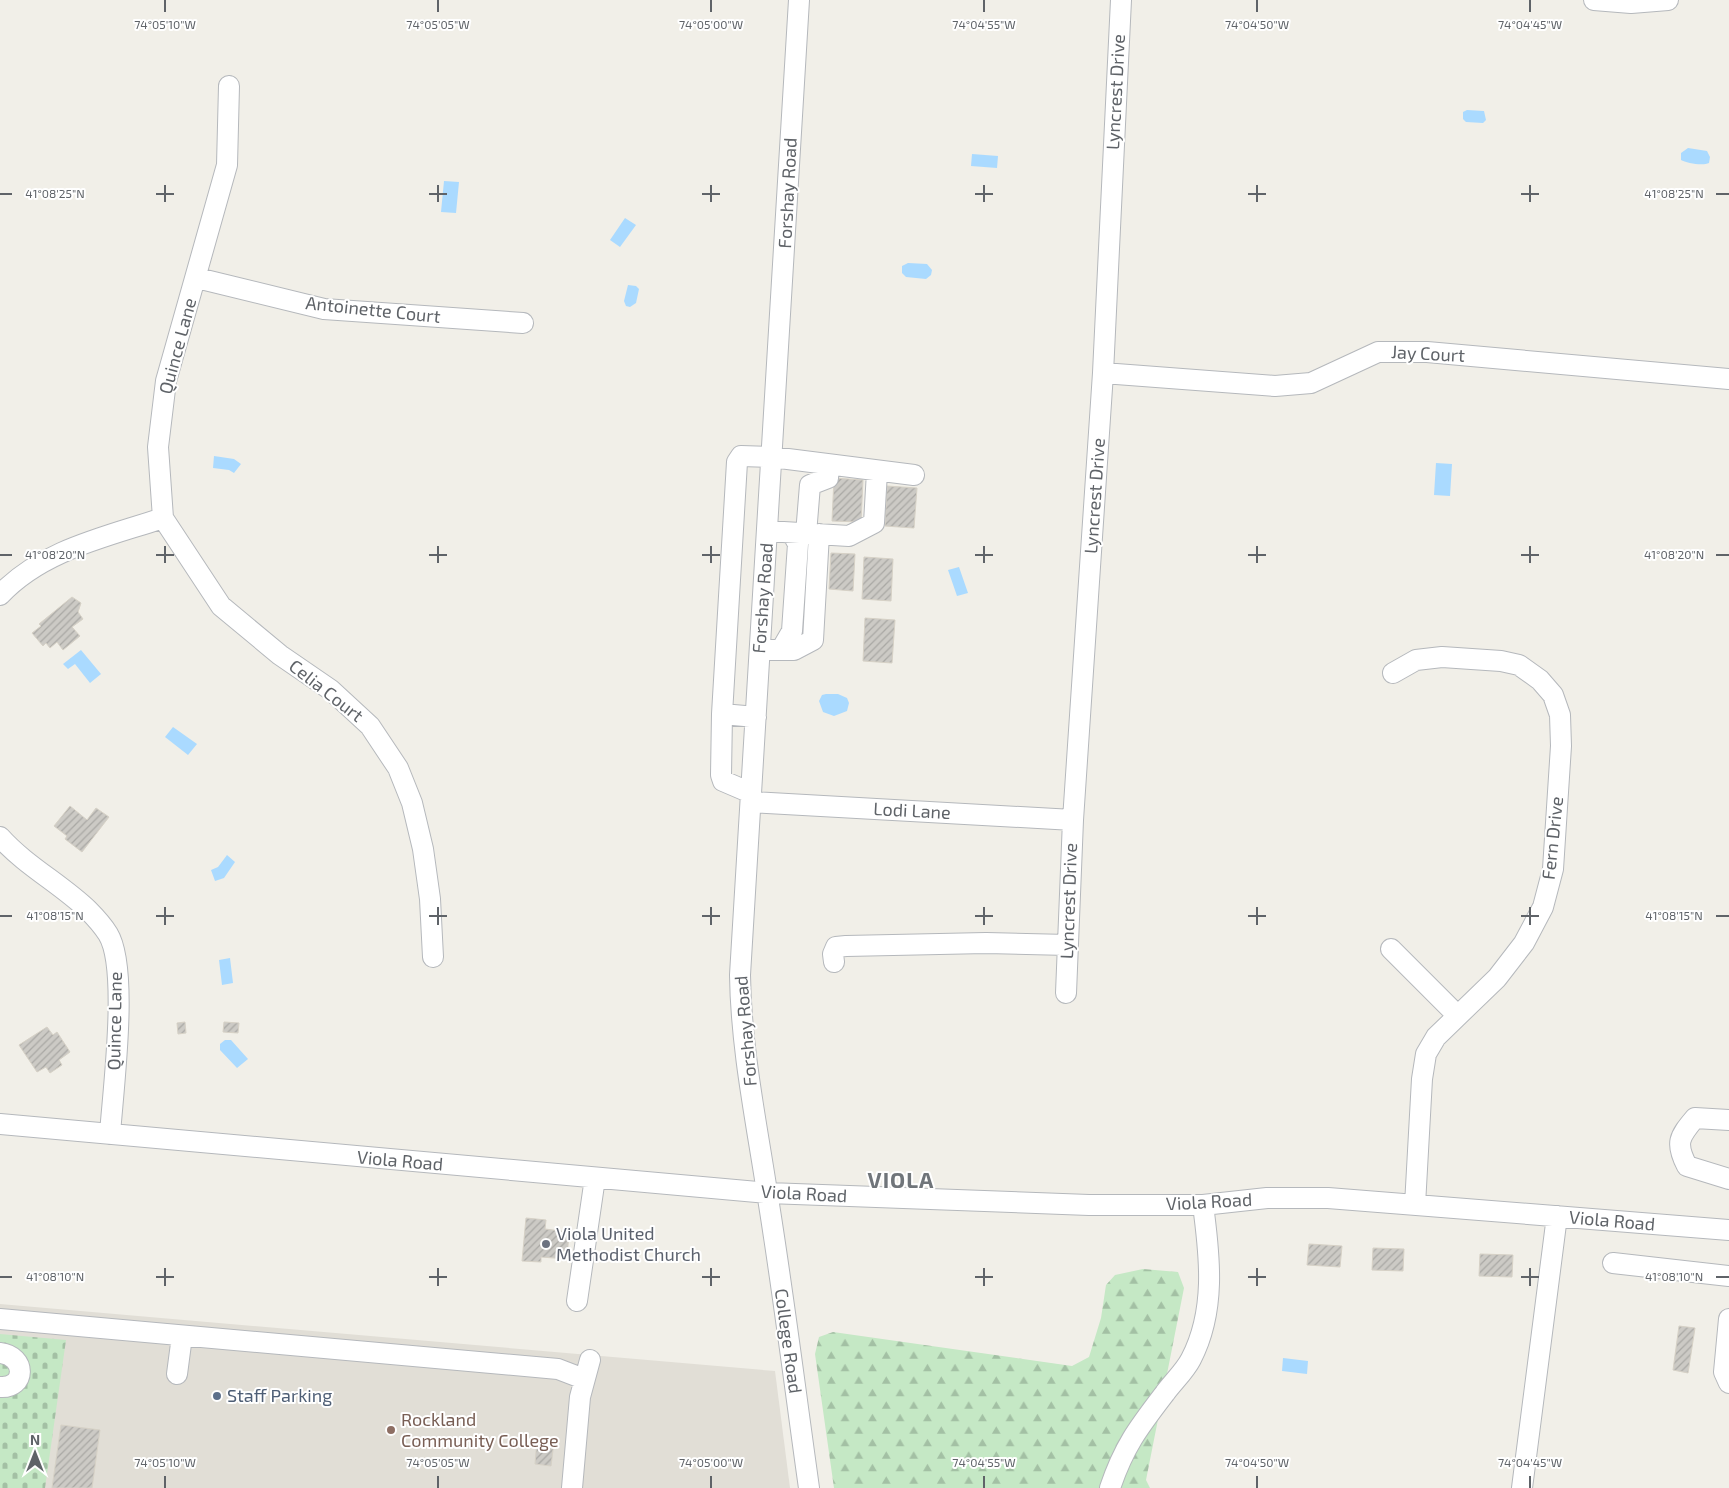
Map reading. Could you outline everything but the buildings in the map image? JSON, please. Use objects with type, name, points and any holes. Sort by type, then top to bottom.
[{"type":"street","name":"Forshay Road","points":[[768,1193],[746,1058],[741,1012],[742,934],[799,0]]},
{"type":"street","name":"Lyncrest Drive","points":[[1066,993],[1073,820],[1103,373],[1121,0]]},
{"type":"street","points":[[1594,0],[1631,3],[1668,0]]},
{"type":"street","name":"Quince Lane","points":[[163,518],[158,447],[166,382],[197,278],[227,165],[229,86]]},
{"type":"street","name":"Antoinette Court","points":[[197,278],[324,309],[522,323]]},
{"type":"street","name":"Jay Court","points":[[1103,373],[1275,386],[1310,383],[1378,352],[1427,352],[1729,379]]},
{"type":"street","points":[[756,717],[722,714],[737,462],[741,456],[772,457],[829,466],[914,475]]},
{"type":"street","points":[[760,650],[794,650],[813,640],[806,533],[810,485],[828,478],[829,466]]},
{"type":"street","points":[[767,531],[849,536],[874,524],[877,472]]},
{"type":"street","points":[[0,595],[10,584],[36,564],[63,552],[163,518]]},
{"type":"street","name":"Celia Court","points":[[163,518],[221,606],[280,655],[338,696],[370,726],[398,768],[412,803],[423,849],[430,899],[433,957]]},
{"type":"street","points":[[781,650],[792,631],[798,544],[806,533]]},
{"type":"street","name":"Fern Drive","points":[[1393,673],[1416,660],[1442,656],[1501,661],[1519,665],[1540,680],[1553,695],[1560,714],[1561,746],[1557,827],[1553,869],[1543,907],[1524,942],[1497,978],[1436,1037],[1426,1054],[1422,1078],[1416,1205]]},
{"type":"street","name":"Lodi Lane","points":[[722,714],[721,775],[723,781],[751,798],[1073,820]]},
{"type":"street","name":"Quince Lane","points":[[0,837],[27,863],[88,910],[108,934],[118,968],[118,1023],[110,1134]]},
{"type":"street","points":[[834,962],[833,954],[836,947],[846,946],[977,943],[1068,945]]},
{"type":"street","points":[[1392,948],[1457,1015]]},
{"type":"street","points":[[1729,1120],[1695,1118],[1682,1133],[1679,1151],[1687,1166],[1729,1179]]},
{"type":"street","name":"Viola Road","points":[[0,1124],[768,1193],[1089,1205],[1203,1205],[1267,1198],[1319,1198],[1729,1230]]},
{"type":"street","points":[[577,1301],[595,1178]]},
{"type":"street","name":"College Road","points":[[768,1193],[809,1488]]},
{"type":"street","points":[[1110,1488],[1122,1454],[1136,1431],[1191,1360],[1207,1315],[1209,1272],[1203,1205]]},
{"type":"street","points":[[1522,1488],[1557,1216]]},
{"type":"street","points":[[1613,1263],[1729,1276]]},
{"type":"street","points":[[0,1319],[572,1372],[587,1369],[572,1488]]},
{"type":"street","points":[[1729,1319],[1724,1372],[1729,1383]]},
{"type":"street","points":[[177,1374],[182,1336]]},
{"type":"street","points":[[0,1353],[14,1358],[19,1363],[20,1372],[18,1380],[11,1385],[0,1387]]},
{"type":"shaded area","name":"Rockland Community College","points":[[0,1304],[775,1371],[790,1488],[0,1488]]},
{"type":"green space","points":[[1143,1269],[1178,1272],[1184,1288],[1146,1480],[1150,1488],[834,1488],[815,1354],[819,1337],[833,1332],[1072,1366],[1089,1357],[1101,1318],[1106,1285],[1115,1275]]},
{"type":"green space","points":[[0,1334],[66,1340],[45,1488],[0,1488]]},
{"type":"water","points":[[1467,110],[1484,111],[1486,120],[1483,123],[1466,122],[1463,119],[1463,112]]},
{"type":"water","points":[[1688,148],[1707,151],[1710,157],[1709,163],[1695,164],[1681,160],[1681,153]]},
{"type":"water","points":[[972,154],[998,156],[997,168],[971,166]]},
{"type":"water","points":[[444,181],[459,182],[456,213],[441,212]]},
{"type":"water","points":[[625,218],[636,225],[620,247],[610,240]]},
{"type":"water","points":[[908,263],[927,264],[932,270],[931,275],[926,279],[906,277],[902,273],[902,266]]},
{"type":"water","points":[[628,285],[636,286],[639,289],[636,303],[630,307],[626,306],[624,301]]},
{"type":"water","points":[[214,456],[234,459],[241,464],[234,473],[229,470],[213,468]]},
{"type":"water","points":[[1436,463],[1452,464],[1450,496],[1434,495]]},
{"type":"water","points":[[959,567],[968,593],[957,596],[948,570]]},
{"type":"water","points":[[81,650],[101,674],[90,683],[75,664],[68,669],[63,664]]},
{"type":"water","points":[[838,694],[847,698],[849,703],[847,711],[834,716],[823,712],[819,701],[822,695]]},
{"type":"water","points":[[173,727],[197,744],[188,755],[165,737]]},
{"type":"water","points":[[227,855],[235,862],[224,878],[215,881],[211,870],[218,867]]},
{"type":"water","points":[[230,958],[233,983],[222,985],[219,960]]},
{"type":"water","points":[[225,1040],[231,1040],[248,1059],[237,1068],[220,1050],[220,1044]]},
{"type":"water","points":[[1283,1358],[1308,1361],[1307,1374],[1282,1371]]},
{"type":"place","name":"Viola United Methodist Church","points":[[546,1244]]},
{"type":"place","name":"Staff Parking","points":[[217,1396]]},
{"type":"place","name":"Rockland Community College","points":[[391,1430]]},
{"type":"district","name":"VIOLA","points":[[901,1180]]}]
